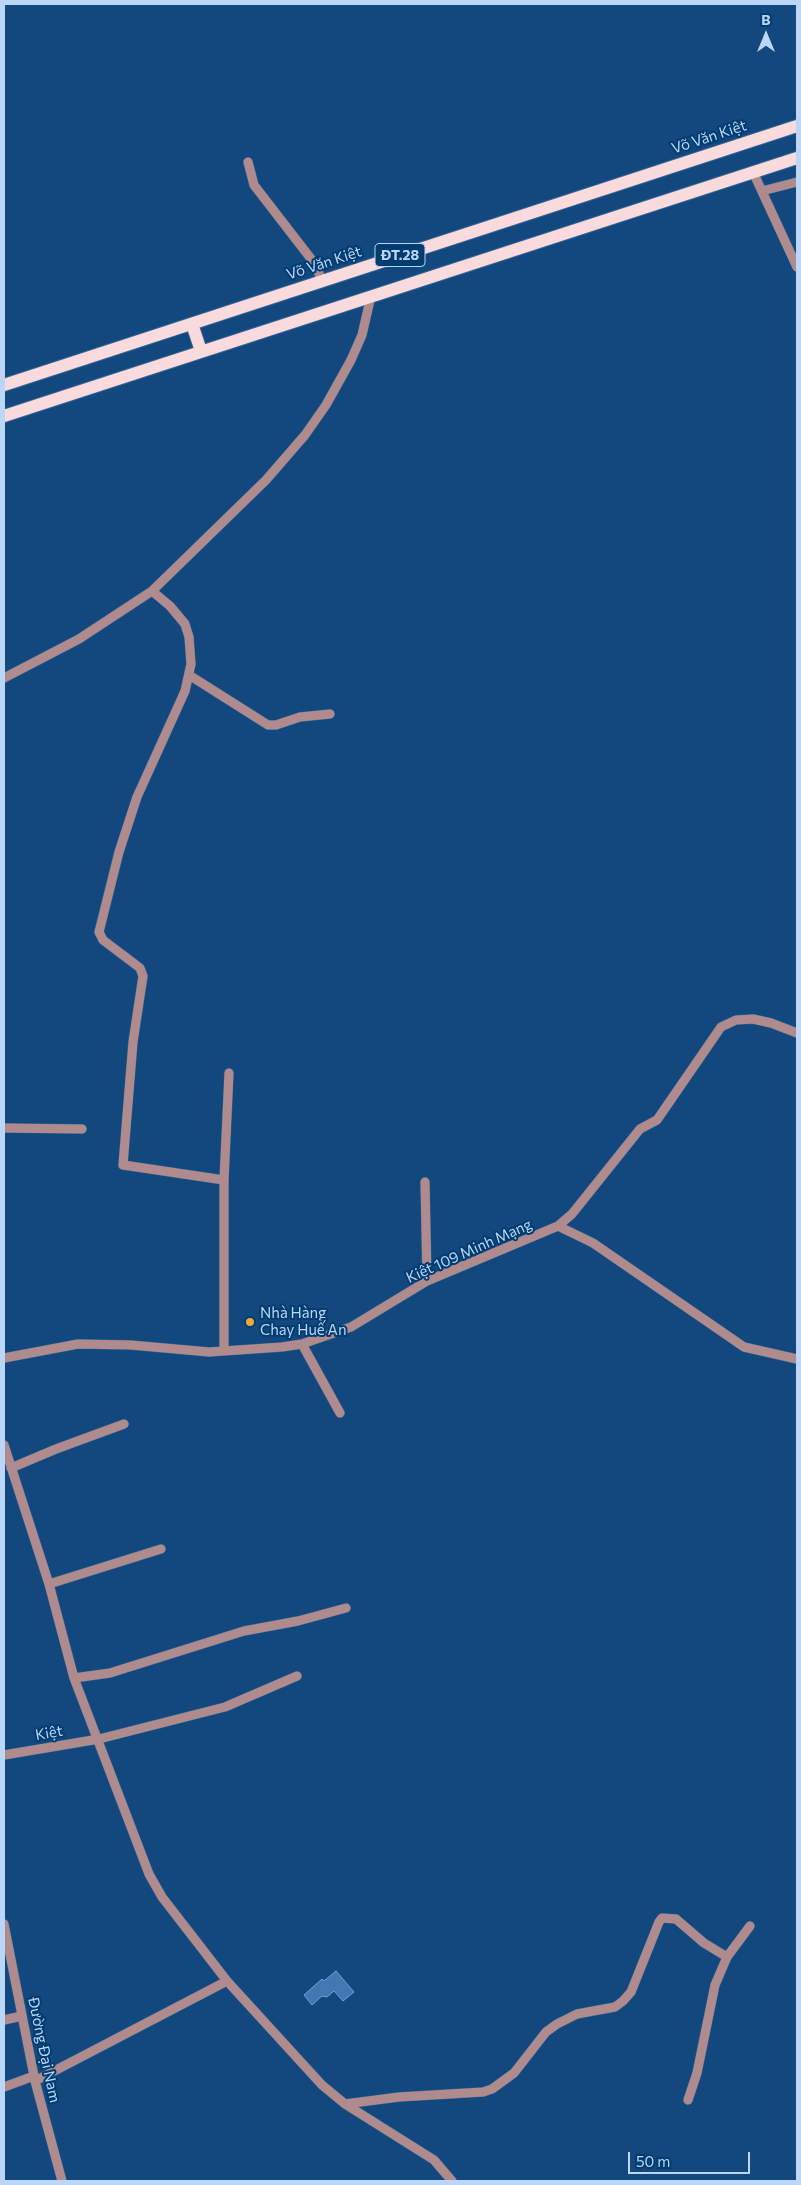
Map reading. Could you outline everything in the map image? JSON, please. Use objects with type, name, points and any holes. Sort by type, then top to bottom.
[{"type":"main road","name":"Võ Văn Kiệt","points":[[4,385],[797,126]]},
{"type":"main road","name":"ĐT.28","points":[[4,416],[797,158]]},
{"type":"main road","points":[[192,324],[201,352]]},
{"type":"street","points":[[248,162],[254,185],[315,264],[322,281]]},
{"type":"street","points":[[753,172],[797,267]]},
{"type":"street","points":[[762,191],[797,182]]},
{"type":"street","points":[[4,678],[79,639],[152,591],[266,480],[305,435],[326,405],[351,360],[362,335],[371,296]]},
{"type":"street","points":[[152,591],[170,606],[185,624],[191,654],[189,675],[173,720],[137,797],[119,852],[99,932],[102,940],[140,968],[142,976],[133,1042],[123,1165],[224,1180]]},
{"type":"street","points":[[189,675],[268,725],[276,725],[300,717],[330,714]]},
{"type":"street","name":"Kiệt 109 Minh Mạng","points":[[4,1358],[78,1344],[131,1345],[209,1352],[224,1351],[302,1344],[351,1327],[427,1281],[558,1226],[572,1214],[640,1129],[657,1120],[721,1027],[736,1020],[753,1019],[771,1023],[797,1033]]},
{"type":"street","points":[[224,1351],[224,1180],[229,1073]]},
{"type":"street","points":[[4,1128],[82,1129]]},
{"type":"street","points":[[425,1182],[427,1281]]},
{"type":"street","points":[[558,1226],[593,1243],[744,1347],[797,1359]]},
{"type":"street","points":[[302,1344],[340,1413]]},
{"type":"street","points":[[11,1468],[124,1424]]},
{"type":"street","points":[[4,1445],[49,1584],[74,1678],[99,1739],[148,1874],[162,1897],[228,1981],[322,2085],[345,2104],[434,2160],[452,2181]]},
{"type":"street","points":[[49,1584],[161,1549]]},
{"type":"street","points":[[74,1678],[110,1673],[244,1631],[298,1621],[346,1608]]},
{"type":"street","name":"Kiệt","points":[[4,1755],[99,1739],[225,1707],[297,1676]]},
{"type":"street","points":[[345,2104],[399,2097],[483,2092],[501,2084],[514,2074],[546,2032],[557,2024],[577,2014],[615,2007],[623,2001],[631,1992],[662,1918],[676,1919],[704,1943],[727,1957]]},
{"type":"street","name":"Đường Đại Nam","points":[[4,1924],[34,2079],[62,2181]]},
{"type":"street","points":[[688,2100],[697,2073],[715,1986],[727,1957],[750,1926]]},
{"type":"street","points":[[4,2088],[34,2079],[228,1981]]},
{"type":"street","points":[[4,2020],[22,2016]]},
{"type":"building","points":[[336,1971],[354,1992],[343,2001],[334,1991],[327,1997],[322,1996],[312,2005],[304,1995],[322,1979],[324,1981]]},
{"type":"place","name":"Nhà Hàng Chay Huế An","points":[[250,1322]]}]
